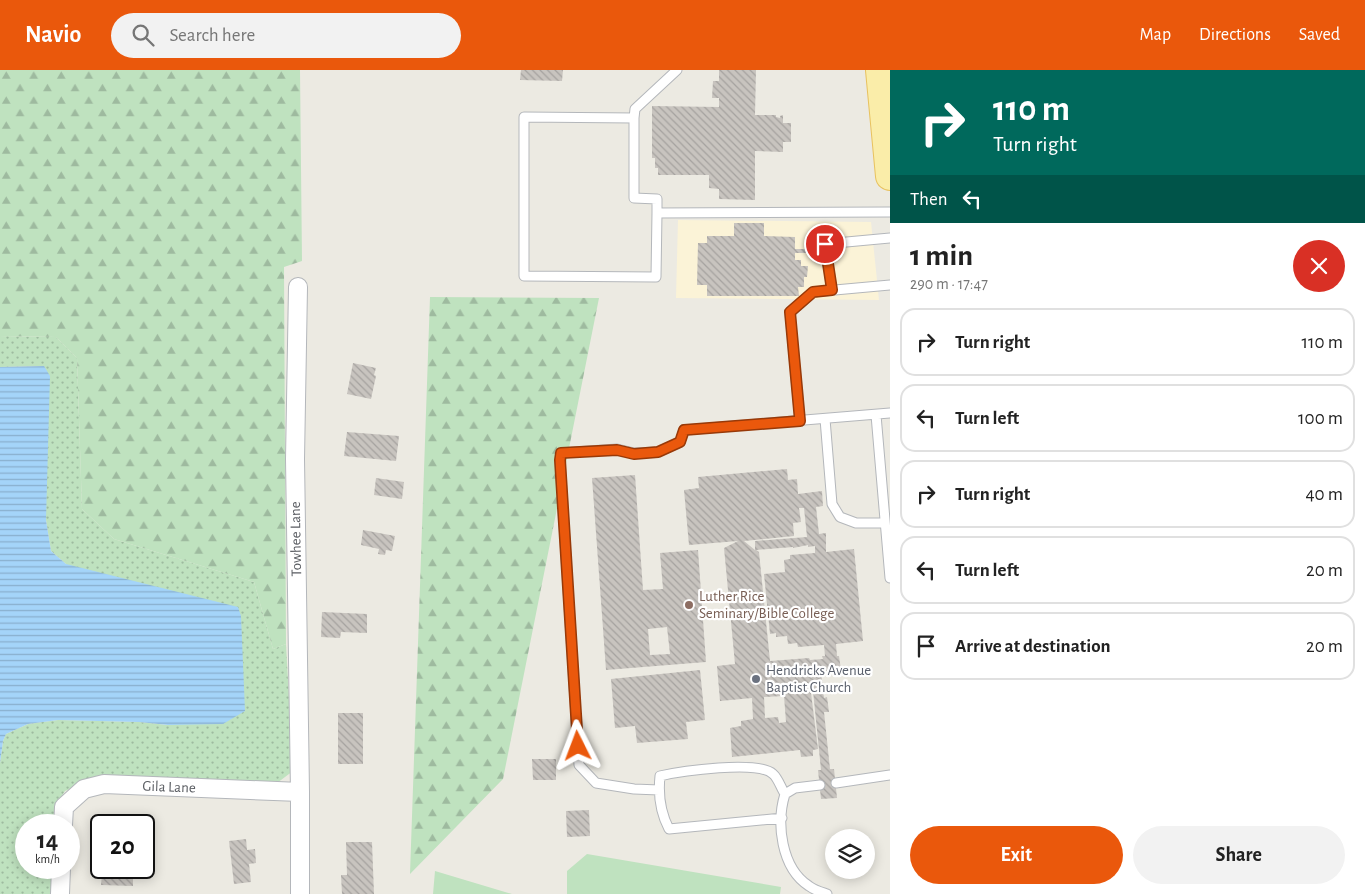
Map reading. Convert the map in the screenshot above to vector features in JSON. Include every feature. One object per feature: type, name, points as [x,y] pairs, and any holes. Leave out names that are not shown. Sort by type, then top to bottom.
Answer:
[{"type":"main road","points":[[880,70],[890,176]]},
{"type":"street","name":"Towhee Lane","points":[[298,286],[295,469],[300,894]]},
{"type":"street","name":"Gila Lane","points":[[64,814],[64,807],[84,789],[104,784],[300,792]]},
{"type":"street","points":[[60,894],[61,879]]},
{"type":"lane","points":[[634,118],[524,117],[524,276],[656,277],[658,199],[634,198],[634,118],[635,109],[677,70]]},
{"type":"lane","points":[[657,213],[890,212]]},
{"type":"lane","points":[[832,290],[825,244],[890,238]]},
{"type":"lane","points":[[800,421],[790,312],[813,292],[890,285]]},
{"type":"lane","points":[[659,790],[634,789],[596,783],[579,765],[561,453],[617,450],[634,454],[658,452],[680,442],[684,430],[890,413]]},
{"type":"lane","points":[[876,415],[890,578]]},
{"type":"lane","points":[[826,419],[832,504],[840,517],[856,523],[885,523]]},
{"type":"lane","points":[[782,818],[669,829],[662,816],[659,790],[660,776],[743,767],[761,767],[773,774],[785,794],[782,806],[782,818],[782,837],[791,868],[809,886],[827,894]]},
{"type":"lane","points":[[836,783],[890,775]]},
{"type":"lane","points":[[785,794],[796,788],[820,785]]},
{"type":"shaded area","points":[[678,220],[871,222],[879,300],[676,298]]},
{"type":"green space","points":[[0,70],[300,70],[302,261],[284,267],[286,644],[273,649],[254,582],[114,539],[82,509],[77,358],[56,337],[0,336]]},
{"type":"green space","points":[[430,297],[599,298],[503,779],[410,874]]},
{"type":"green space","points":[[0,336],[56,337],[77,358],[82,509],[114,539],[254,582],[273,649],[286,644],[293,771],[277,783],[96,778],[65,791],[55,807],[55,814],[15,814],[15,879],[54,879],[53,894],[0,894],[0,763],[3,741],[6,734],[28,724],[58,720],[139,722],[168,725],[66,564],[51,551],[46,520],[44,366],[0,367]]},
{"type":"green space","points":[[587,854],[781,887],[780,894],[567,894],[567,871]]},
{"type":"green space","points":[[435,871],[512,894],[433,894]]},
{"type":"water","points":[[44,366],[50,376],[46,520],[51,551],[66,564],[238,607],[241,616],[245,711],[223,724],[168,725],[139,722],[58,720],[28,724],[6,734],[3,741],[0,763],[0,367]]},
{"type":"building","points":[[521,70],[563,70],[562,81],[520,80]]},
{"type":"building","points":[[719,70],[756,70],[755,115],[776,115],[776,117],[780,118],[783,115],[783,123],[791,123],[791,142],[783,142],[783,152],[755,151],[755,200],[719,199],[719,189],[709,188],[709,175],[658,175],[658,168],[655,168],[655,158],[652,158],[652,106],[719,107],[719,98],[712,98],[713,81],[719,81]]},
{"type":"building","points":[[734,223],[764,223],[764,236],[795,237],[795,249],[809,249],[809,253],[795,253],[795,260],[801,260],[801,266],[808,266],[807,277],[804,277],[804,287],[798,287],[799,296],[707,296],[707,285],[697,285],[698,243],[707,243],[707,236],[734,236]]},
{"type":"building","points":[[353,363],[376,368],[371,399],[347,394]]},
{"type":"building","points":[[347,432],[399,436],[396,461],[344,456]]},
{"type":"building","points":[[787,469],[788,480],[797,479],[798,494],[822,491],[823,506],[816,507],[819,534],[826,533],[826,552],[854,549],[863,641],[836,644],[841,670],[821,670],[824,698],[827,697],[829,712],[824,712],[830,769],[834,769],[837,798],[821,799],[818,770],[821,770],[811,671],[813,693],[811,693],[818,749],[813,750],[813,756],[801,757],[800,750],[732,757],[730,728],[741,726],[741,721],[753,719],[752,698],[720,701],[717,666],[735,664],[724,548],[738,541],[689,545],[684,490],[699,488],[698,477]],"holes":[[[799,508],[804,508],[807,537],[755,541],[755,550],[744,541],[794,536],[793,523],[801,522]],[[808,545],[808,547],[815,546],[815,553],[790,555],[790,559],[784,560],[785,572],[764,574],[770,634],[776,633],[776,637],[787,636],[788,644],[797,643],[798,647],[824,645],[825,656],[822,656],[823,659],[810,660],[809,658],[770,661],[759,552],[756,550],[793,548]],[[784,696],[786,722],[779,723],[778,717],[765,718],[764,697]]]},
{"type":"building","points":[[635,475],[643,590],[663,589],[660,553],[698,550],[706,662],[606,670],[592,478]],"holes":[[[667,627],[670,654],[650,655],[648,629]]]},
{"type":"building","points":[[376,478],[404,482],[402,499],[374,495]]},
{"type":"building","points":[[363,530],[395,536],[392,551],[386,550],[385,555],[378,554],[379,549],[361,545]]},
{"type":"building","points":[[322,612],[367,614],[367,633],[341,632],[340,638],[321,637]]},
{"type":"building","points":[[700,670],[705,720],[686,722],[688,739],[637,743],[635,726],[615,728],[611,679]]},
{"type":"building","points":[[338,713],[363,713],[363,764],[338,764]]},
{"type":"building","points":[[532,759],[556,759],[556,780],[533,780]]},
{"type":"building","points":[[589,810],[590,836],[567,837],[566,811]]},
{"type":"building","points":[[246,839],[247,850],[255,849],[256,863],[249,864],[251,882],[234,884],[229,841]]},
{"type":"building","points":[[346,842],[372,842],[374,894],[342,894],[341,875],[347,875]]},
{"type":"building","points":[[102,879],[133,879],[133,886],[101,885]]},
{"type":"place","name":"Luther Rice Seminary/Bible College","points":[[689,605]]},
{"type":"place","name":"Hendricks Avenue Baptist Church","points":[[756,679]]},
{"type":"route","points":[[578,746],[561,453],[617,450],[634,454],[658,452],[680,442],[684,430],[800,421],[790,312],[813,292],[832,290],[825,244]]}]
